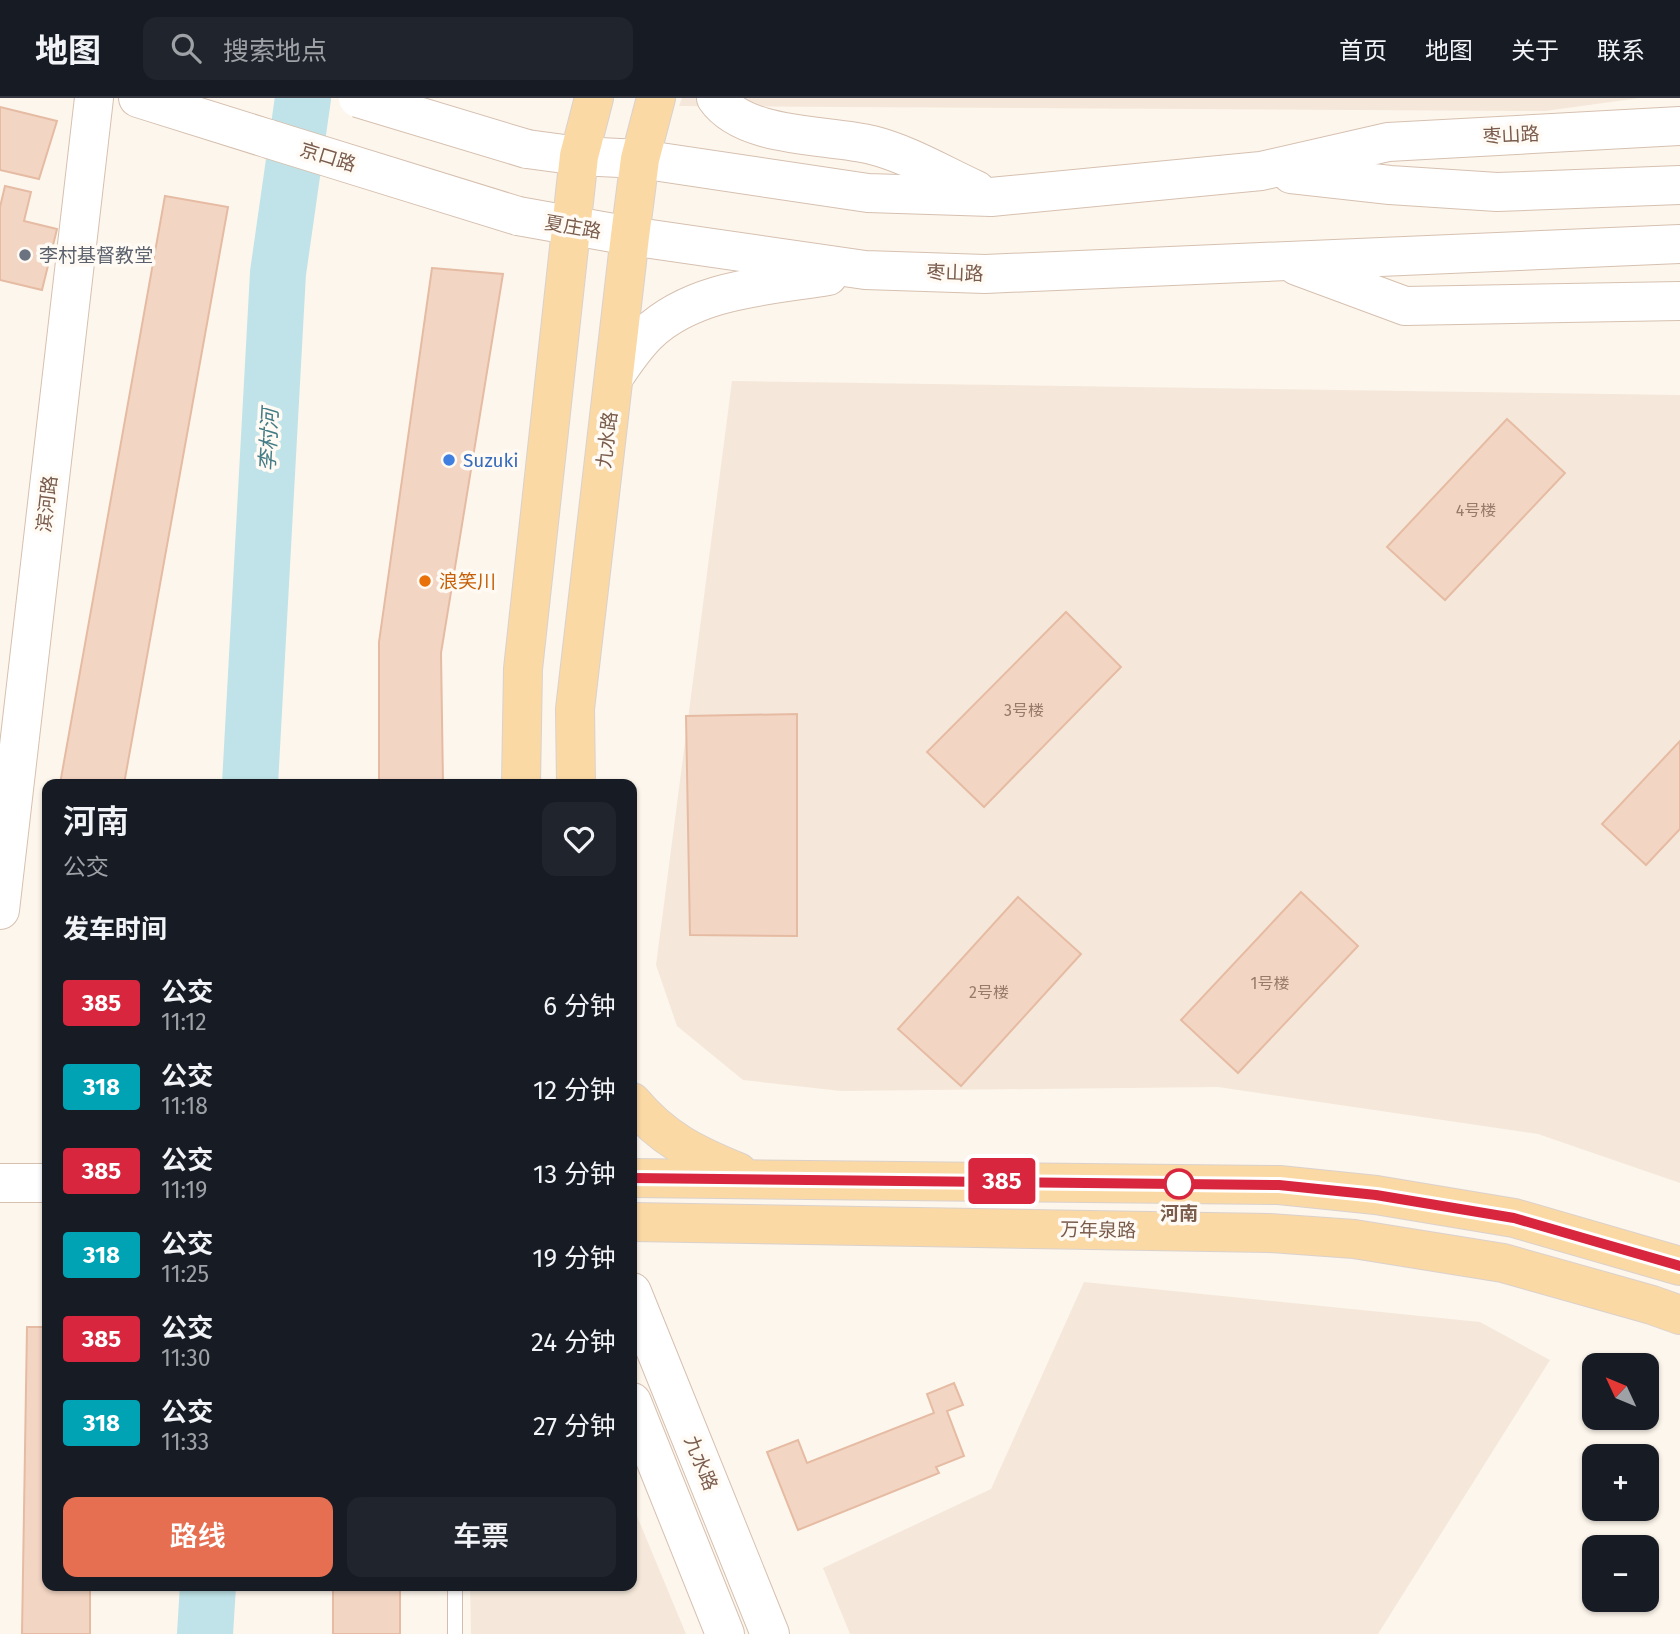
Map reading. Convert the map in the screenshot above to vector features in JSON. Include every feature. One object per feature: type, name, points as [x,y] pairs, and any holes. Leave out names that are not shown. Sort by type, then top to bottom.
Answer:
[{"type":"main road","name":"滨河路","points":[[0,909],[94,98]]},
{"type":"main road","name":"京口路","points":[[138,98],[517,216]]},
{"type":"main road","points":[[358,98],[527,149],[579,156],[640,159]]},
{"type":"main road","points":[[522,779],[523,669],[570,227],[579,156],[594,98]]},
{"type":"main road","name":"九水路","points":[[576,779],[575,709],[630,236],[640,159],[656,98]]},
{"type":"main road","points":[[716,98],[733,114],[762,127],[873,145],[991,197]]},
{"type":"main road","name":"枣山路","points":[[640,159],[868,193],[991,197],[1261,171],[1388,142],[1680,126]]},
{"type":"main road","name":"枣山路","points":[[1261,171],[1390,185],[1497,192],[1680,185]]},
{"type":"main road","name":"夏庄路","points":[[517,216],[630,236]]},
{"type":"main road","name":"枣山路","points":[[630,236],[865,270],[985,274],[1680,244]]},
{"type":"main road","name":"枣山路","points":[[1282,261],[1405,306],[1680,301]]},
{"type":"main road","points":[[614,377],[649,332],[680,311],[723,294],[865,270]]},
{"type":"main road","points":[[637,1108],[645,1118],[695,1155],[756,1179]]},
{"type":"main road","points":[[637,1178],[1279,1185],[1376,1195],[1514,1218],[1680,1266]]},
{"type":"main road","name":"万年泉路","points":[[637,1222],[1269,1233],[1354,1239],[1503,1263],[1680,1315]]},
{"type":"main road","name":"九水路","points":[[637,1304],[770,1634]]},
{"type":"main road","points":[[637,1414],[725,1634]]},
{"type":"lane","points":[[455,1591],[455,1634]]},
{"type":"shaded area","points":[[682,98],[1640,98],[1545,111],[679,106]]},
{"type":"shaded area","points":[[732,381],[1680,395],[1680,1183],[1538,1134],[1218,1087],[841,1091],[743,1080],[677,1026],[656,965]]},
{"type":"shaded area","points":[[1084,1282],[1480,1322],[1550,1360],[1378,1634],[850,1634],[823,1568],[991,1489]]},
{"type":"shaded area","points":[[637,1516],[686,1634],[471,1634],[470,1591],[637,1591]]},
{"type":"building","points":[[0,107],[57,121],[39,179],[0,170]]},
{"type":"building","name":"李村基督教堂","points":[[5,186],[31,192],[24,221],[57,229],[42,290],[0,280],[0,207]]},
{"type":"building","points":[[165,196],[228,207],[125,779],[61,779]]},
{"type":"building","points":[[432,268],[503,274],[441,653],[443,779],[379,779],[379,642]]},
{"type":"building","points":[[1507,419],[1565,473],[1445,600],[1387,547]]},
{"type":"building","points":[[1066,612],[1121,667],[984,807],[927,752]]},
{"type":"building","points":[[797,714],[797,936],[690,935],[686,716]]},
{"type":"building","points":[[1680,741],[1680,829],[1646,865],[1602,824]]},
{"type":"building","points":[[1301,892],[1358,946],[1238,1073],[1181,1020]]},
{"type":"building","points":[[1018,897],[1081,954],[961,1086],[898,1029]]},
{"type":"building","points":[[27,1327],[42,1327],[42,1591],[90,1591],[90,1634],[22,1634]]},
{"type":"building","points":[[954,1383],[963,1405],[947,1411],[964,1456],[936,1467],[939,1473],[798,1530],[767,1452],[798,1440],[807,1463],[934,1413],[927,1394]]},
{"type":"building","points":[[333,1591],[400,1591],[400,1634],[333,1634]]},
{"type":"waterway","name":"李村河","points":[[250,779],[278,273],[303,98]]},
{"type":"waterway","name":"李村河","points":[[205,1634],[208,1591]]},
{"type":"bus line","name":"385","points":[[637,1178],[1279,1185],[1376,1195],[1514,1218],[1680,1266]]},
{"type":"place","name":"李村基督教堂","points":[[25,255]]},
{"type":"place","name":"Suzuki","points":[[449,460]]},
{"type":"place","name":"浪笑川","points":[[425,581]]},
{"type":"place","name":"河南","points":[[1179,1184]]}]
